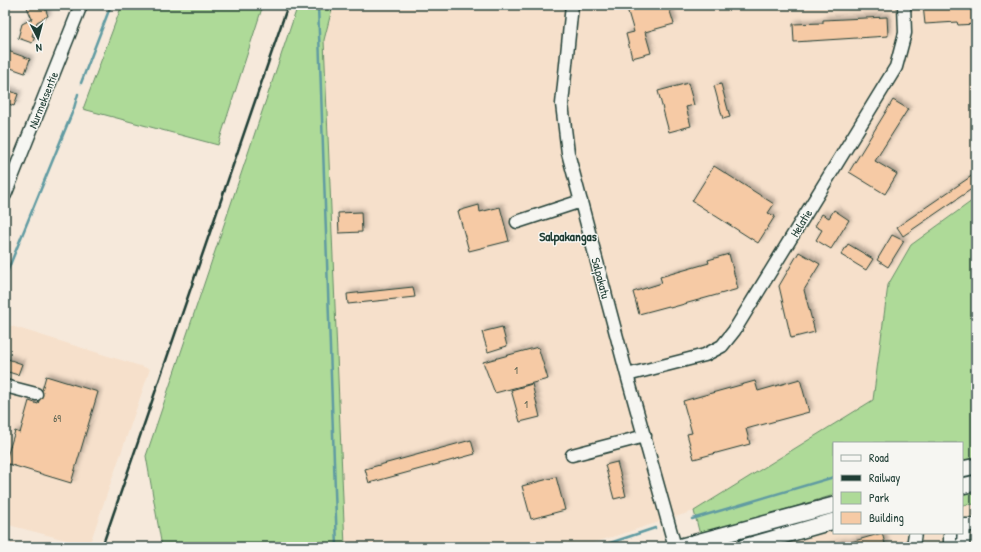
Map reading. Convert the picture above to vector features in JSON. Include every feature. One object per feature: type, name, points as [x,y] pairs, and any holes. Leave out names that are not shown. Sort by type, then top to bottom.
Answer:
[{"type":"main road","points":[[963,469],[976,466]]},
{"type":"main road","points":[[963,486],[976,482]]},
{"type":"main road","points":[[676,547],[833,505]]},
{"type":"main road","points":[[744,547],[833,521]]},
{"type":"street","name":"Nurmeksentie","points":[[5,194],[81,5]]},
{"type":"street","name":"Salpakatu","points":[[572,5],[562,104],[568,153],[627,376],[676,547]]},
{"type":"street","name":"Helatie","points":[[627,376],[705,355],[722,346],[734,331],[896,68],[905,33],[904,5]]},
{"type":"street","points":[[517,222],[581,201]]},
{"type":"street","points":[[5,386],[36,394]]},
{"type":"street","points":[[572,455],[645,436]]},
{"type":"street","points":[[913,547],[915,534]]},
{"type":"street","points":[[950,534],[950,546],[958,547],[963,534]]},
{"type":"shaded area","points":[[333,5],[976,5],[976,198],[911,245],[888,285],[873,400],[694,511],[580,547],[345,547],[324,40]]},
{"type":"shaded area","points":[[5,324],[150,369],[89,546],[5,524]]},
{"type":"shaded area","points":[[976,504],[976,547],[761,547],[833,527],[833,534],[963,534],[963,505]]},
{"type":"green space","points":[[122,5],[263,5],[218,145],[83,109]]},
{"type":"green space","points":[[298,5],[333,5],[324,40],[345,547],[162,547],[146,456]]},
{"type":"green space","points":[[976,198],[976,504],[963,505],[963,442],[833,442],[833,495],[700,535],[694,511],[873,400],[888,285],[911,245]]},
{"type":"building","points":[[26,5],[44,5],[48,16],[37,22],[32,36],[35,37],[32,43],[18,38],[22,24],[32,19]]},
{"type":"building","points":[[626,5],[668,5],[674,24],[645,32],[651,53],[632,58],[626,34],[634,32]]},
{"type":"building","points":[[923,5],[976,5],[976,24],[958,25],[957,22],[925,24]]},
{"type":"building","points":[[887,17],[888,36],[794,42],[793,24],[823,23],[823,20]]},
{"type":"building","points":[[5,50],[30,59],[25,73],[5,66]]},
{"type":"building","points":[[688,83],[694,105],[686,107],[691,126],[669,132],[658,91]]},
{"type":"building","points":[[721,84],[730,117],[723,119],[714,86]]},
{"type":"building","points":[[5,89],[18,94],[14,106],[9,104],[8,107],[5,106]]},
{"type":"building","points":[[893,100],[908,109],[875,161],[897,174],[885,194],[849,172]]},
{"type":"building","points":[[714,166],[774,204],[768,213],[775,216],[758,243],[692,201]]},
{"type":"building","points":[[976,173],[976,186],[903,236],[897,227]]},
{"type":"building","points":[[479,205],[480,212],[500,207],[509,241],[469,251],[458,211]]},
{"type":"building","points":[[834,210],[849,220],[831,249],[816,240],[822,230],[815,226],[822,214],[829,218]]},
{"type":"building","points":[[361,212],[362,232],[339,233],[338,213]]},
{"type":"building","points":[[892,235],[904,241],[888,267],[877,260]]},
{"type":"building","points":[[848,244],[873,259],[866,270],[841,255]]},
{"type":"building","points":[[799,252],[820,264],[804,290],[815,332],[791,338],[779,286]]},
{"type":"building","points":[[729,254],[738,289],[670,308],[669,306],[639,314],[633,292],[662,283],[660,277],[709,263],[708,260]]},
{"type":"building","points":[[413,287],[415,297],[348,304],[347,294]]},
{"type":"building","points":[[502,327],[507,346],[488,352],[482,332]]},
{"type":"building","points":[[538,347],[548,379],[495,393],[483,362]]},
{"type":"building","points":[[5,358],[22,364],[18,375],[5,371]]},
{"type":"building","points":[[46,376],[98,392],[71,483],[5,463],[15,431],[20,433],[29,401],[38,404]]},
{"type":"building","points":[[800,379],[809,412],[746,429],[750,444],[694,459],[687,434],[692,433],[683,401],[755,381],[758,391]]},
{"type":"building","points":[[532,384],[540,417],[520,422],[511,390]]},
{"type":"building","points":[[471,440],[475,454],[369,483],[365,469]]},
{"type":"building","points":[[617,462],[626,496],[614,499],[605,465]]},
{"type":"building","points":[[556,477],[565,510],[531,519],[522,486]]},
{"type":"building","points":[[882,534],[886,547],[826,547],[843,542],[844,544]]},
{"type":"waterway","points":[[81,83],[111,5]]},
{"type":"waterway","points":[[318,5],[337,547]]},
{"type":"waterway","points":[[5,277],[74,108],[78,94]]},
{"type":"waterway","points":[[692,519],[833,477]]},
{"type":"waterway","points":[[598,547],[655,528]]},
{"type":"railway","points":[[102,547],[288,5]]},
{"type":"district","name":"Salpakangas","points":[[568,236]]}]
